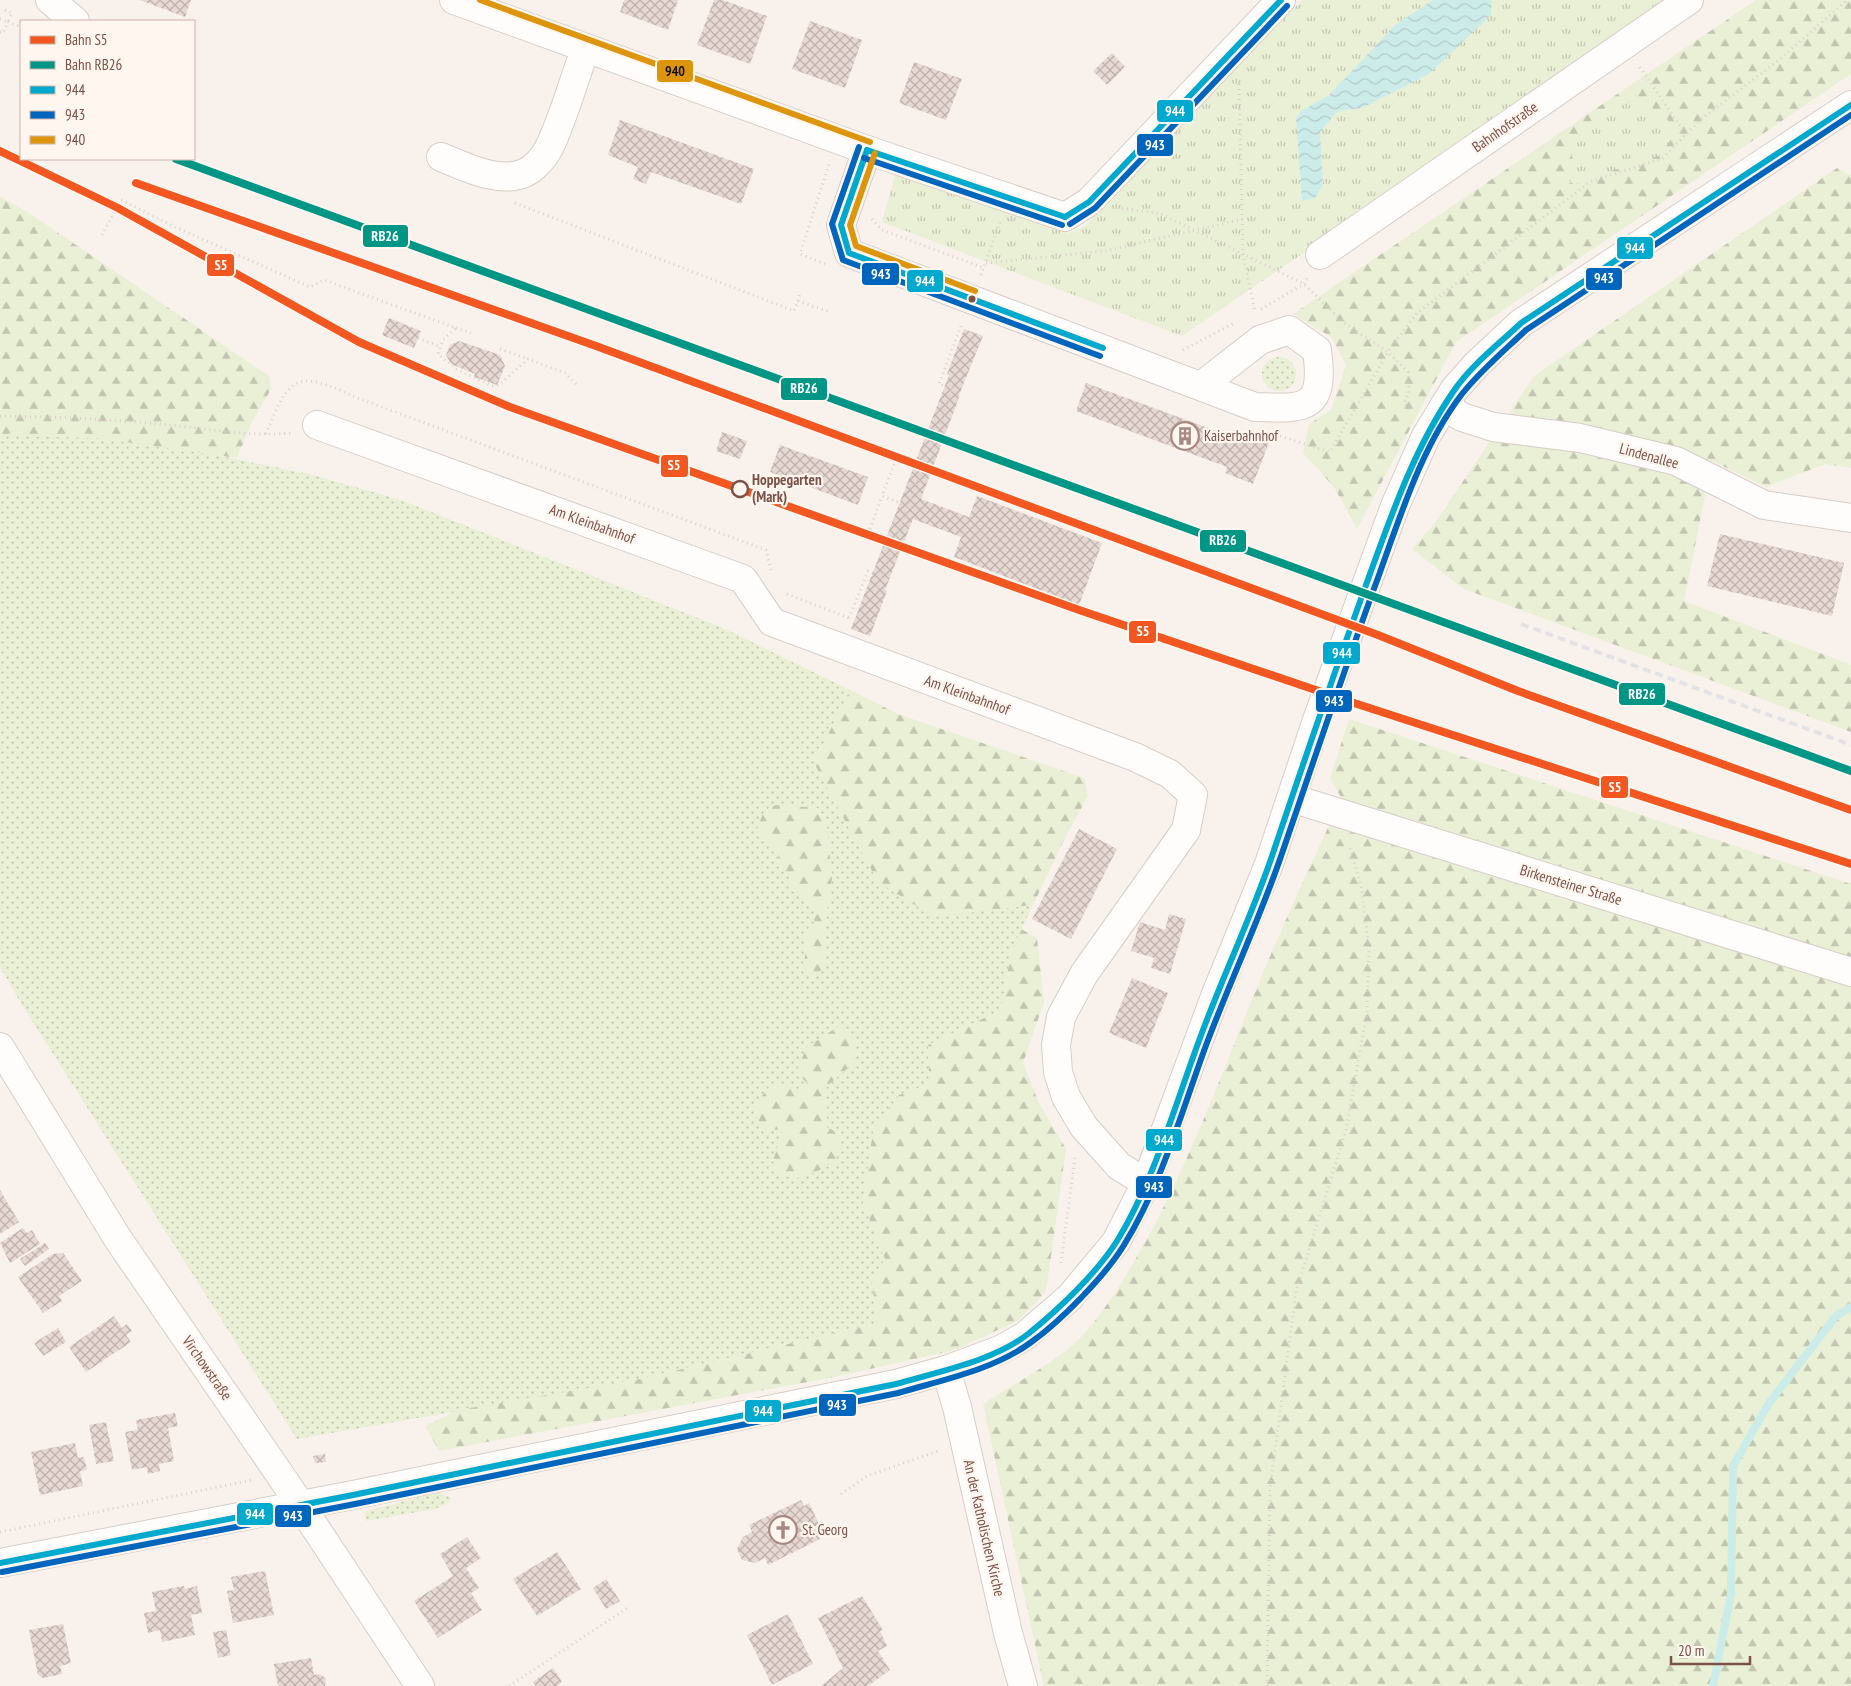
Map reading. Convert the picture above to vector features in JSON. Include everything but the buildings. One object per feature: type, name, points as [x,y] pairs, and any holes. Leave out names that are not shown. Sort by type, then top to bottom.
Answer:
[{"type":"street","points":[[50,0],[74,20]]},
{"type":"street","points":[[454,0],[489,6],[586,48],[867,150],[1065,217],[1089,202],[1281,0]]},
{"type":"street","name":"Bahnhofstraße","points":[[1320,255],[1689,0]]},
{"type":"street","points":[[441,157],[481,173],[501,176],[521,174],[536,165],[548,149],[586,48]]},
{"type":"street","points":[[0,1563],[300,1505],[896,1384],[946,1370],[1000,1350],[1025,1336],[1070,1297],[1116,1242],[1146,1183],[1216,994],[1268,864],[1316,720],[1395,506],[1426,436],[1454,390],[1476,364],[1521,323],[1851,105]]},
{"type":"street","points":[[867,150],[841,225],[849,253],[968,307],[1201,386],[1255,407],[1286,408],[1303,406],[1310,402],[1315,396],[1320,376],[1316,350],[1289,330],[1260,340],[1201,386]]},
{"type":"street","name":"Lindenallee","points":[[1444,406],[1462,417],[1493,427],[1580,438],[1676,461],[1764,505],[1851,518]]},
{"type":"street","name":"Am Kleinbahnhof","points":[[317,425],[743,579],[772,622],[1135,757],[1170,774],[1193,796],[1186,830],[1084,974],[1062,1017],[1056,1045],[1058,1072],[1066,1098],[1084,1127],[1119,1166],[1146,1183]]},
{"type":"street","name":"Birkensteiner Straße","points":[[1291,798],[1851,972]]},
{"type":"street","name":"Virchowstraße","points":[[0,1047],[118,1239],[285,1482],[420,1686]]},
{"type":"street","name":"An der Katholischen Kirche","points":[[946,1370],[965,1443],[1008,1633],[1023,1686]]},
{"type":"path","points":[[1287,439],[1330,452],[1388,352],[1416,314],[1590,182],[1663,158],[1700,120],[1779,60],[1847,0]]},
{"type":"path","points":[[0,32],[3,33],[12,14],[2,9]]},
{"type":"path","points":[[0,19],[20,27]]},
{"type":"path","points":[[1227,58],[1238,69],[1243,255],[1255,312]]},
{"type":"path","points":[[1635,60],[1686,135]]},
{"type":"path","points":[[952,389],[939,384],[1009,198]]},
{"type":"path","points":[[102,235],[121,200],[175,227],[310,287],[324,280],[471,333]]},
{"type":"path","points":[[510,202],[794,310],[800,293]]},
{"type":"path","points":[[1089,202],[1161,214],[1304,284],[1343,322],[1388,352],[1408,372],[1409,393],[1404,403],[1415,418]]},
{"type":"path","points":[[871,216],[873,222],[882,230],[984,268]]},
{"type":"path","points":[[986,263],[1105,251],[1243,219]]},
{"type":"path","points":[[1247,316],[1304,284],[1320,255]]},
{"type":"path","points":[[798,301],[830,312]]},
{"type":"path","points":[[1183,350],[1239,321]]},
{"type":"path","points":[[456,328],[443,340],[438,354],[456,369],[496,387],[528,359]]},
{"type":"path","points":[[418,338],[441,347]]},
{"type":"path","points":[[500,349],[565,372],[577,385]]},
{"type":"path","points":[[877,588],[957,378]]},
{"type":"path","points":[[0,416],[59,417],[161,424],[249,434],[290,433],[317,425]]},
{"type":"path","points":[[870,529],[894,464]]},
{"type":"path","points":[[882,496],[916,508]]},
{"type":"path","points":[[838,647],[868,571],[882,576]]},
{"type":"path","points":[[1267,1686],[1270,1488],[1296,1292],[1346,1130],[1367,1012],[1369,950],[1362,889],[1346,837]]},
{"type":"path","points":[[1060,1272],[1076,1152],[1084,1127]]},
{"type":"path","points":[[841,1494],[867,1476],[965,1443]]},
{"type":"path","points":[[0,1532],[258,1479],[285,1482]]},
{"type":"path","points":[[509,1686],[629,1607]]},
{"type":"green space","points":[[1302,0],[1433,0],[1395,25],[1328,96],[1301,111],[1296,118],[1302,200],[1323,184],[1320,132],[1338,111],[1362,108],[1491,15],[1492,0],[1674,0],[1182,336],[882,222],[896,171],[1068,233],[1084,227]]},
{"type":"green space","points":[[1756,0],[1851,0],[1851,74],[1456,342],[1357,529],[1334,487],[1303,453],[1309,424],[1331,410],[1346,365],[1331,337],[1293,314]],"holes":[[[1621,101],[1651,107],[1608,172],[1594,170],[1564,177],[1574,163],[1575,136],[1585,132],[1604,109]]]},
{"type":"green space","points":[[1621,101],[1651,107],[1669,119],[1671,139],[1661,155],[1608,172],[1594,170],[1575,185],[1564,177],[1574,163],[1570,148],[1575,136],[1585,132],[1604,109]]},
{"type":"green space","points":[[1837,168],[1851,175],[1851,468],[1825,464],[1766,487],[1712,461],[1684,601],[1851,665],[1851,732],[1464,589],[1412,549],[1435,523],[1534,376]]},
{"type":"green space","points":[[0,197],[29,213],[269,376],[271,389],[252,422],[237,458],[98,438],[0,436]]},
{"type":"green space","points":[[1279,357],[1286,358],[1291,362],[1295,367],[1295,381],[1291,386],[1286,390],[1279,391],[1272,390],[1267,386],[1263,381],[1262,374],[1263,367],[1267,362],[1272,358]]},
{"type":"green space","points":[[32,435],[98,438],[192,450],[309,474],[401,500],[723,628],[850,690],[814,763],[878,882],[987,910],[1033,905],[1011,952],[1001,1010],[928,1045],[929,1084],[899,1095],[863,1203],[885,1259],[872,1283],[877,1323],[631,1381],[297,1439],[0,967],[0,436]],"holes":[[[795,807],[818,808],[827,827],[832,878],[824,934],[825,966],[802,967],[805,957],[806,937],[814,925],[815,910],[792,889],[790,875],[782,871],[777,849]],[[807,1083],[826,1087],[827,1127],[773,1161],[783,1131]]]},
{"type":"green space","points":[[850,690],[898,714],[1084,778],[1088,796],[1067,834],[1033,905],[934,917],[878,882],[814,763]]},
{"type":"green space","points":[[1349,719],[1851,884],[1851,1686],[1044,1686],[983,1404],[1049,1363],[1083,1335],[1110,1300],[1148,1237],[1196,1137],[1275,945],[1342,799],[1330,778]]},
{"type":"green space","points":[[776,805],[818,808],[827,827],[832,878],[824,934],[826,966],[813,977],[802,967],[805,957],[806,937],[814,925],[815,910],[792,889],[790,875],[782,871],[777,849],[767,845],[757,829],[764,811]]},
{"type":"green space","points":[[1021,929],[1037,938],[1044,1002],[1023,1063],[1039,1103],[1066,1149],[1046,1292],[1019,1320],[955,1350],[834,1377],[439,1451],[425,1426],[458,1410],[631,1381],[877,1323],[872,1283],[885,1259],[863,1203],[873,1131],[899,1095],[929,1084],[928,1045],[1001,1010],[1011,952]]},
{"type":"green space","points":[[839,1026],[854,1038],[855,1062],[826,1087],[827,1127],[843,1136],[834,1164],[800,1178],[781,1176],[773,1161],[783,1130],[762,1129],[753,1108],[768,1088],[786,1085],[799,1095],[807,1083],[796,1072],[807,1047]]},
{"type":"green space","points":[[438,1492],[451,1498],[450,1502],[435,1509],[366,1521],[364,1512]]},
{"type":"water","points":[[1433,0],[1492,0],[1491,15],[1429,74],[1362,108],[1338,111],[1320,132],[1323,184],[1315,198],[1302,201],[1296,118],[1301,111],[1328,96],[1395,25]]},
{"type":"waterway","points":[[1713,1686],[1731,1594],[1733,1466],[1769,1403],[1836,1316],[1851,1307]]},
{"type":"railway","points":[[1521,624],[1851,745]]},
{"type":"rail line","name":"S5","points":[[0,151],[116,207],[359,342],[510,407],[1082,611],[1354,703],[1851,864]]},
{"type":"rail line","name":"RB26","points":[[179,160],[1851,771]]},
{"type":"rail line","name":"S5","points":[[136,183],[596,346],[1378,635],[1518,691],[1851,810]]},
{"type":"transit line","name":"940","points":[[480,0],[870,142]]},
{"type":"transit line","name":"944","points":[[1065,217],[1089,202],[1281,0]]},
{"type":"transit line","name":"943","points":[[1070,224],[1095,208],[1287,6]]},
{"type":"transit line","name":"944","points":[[0,1563],[353,1495],[896,1384],[982,1359],[999,1352],[1028,1334],[1088,1279],[1117,1241],[1142,1193],[1163,1142],[1209,1016],[1263,882],[1342,653],[1394,510],[1414,461],[1453,392],[1476,364],[1521,323],[1851,105]]},
{"type":"transit line","name":"943","points":[[2,1572],[355,1504],[898,1393],[984,1367],[1016,1352],[1042,1334],[1081,1298],[1116,1257],[1137,1222],[1160,1174],[1205,1048],[1279,862],[1353,646],[1404,505],[1424,458],[1448,414],[1477,377],[1526,330],[1851,115]]},
{"type":"transit line","name":"943","points":[[859,147],[832,224],[843,260],[1100,356]]},
{"type":"transit line","name":"944","points":[[867,150],[841,225],[849,253],[1103,348]]},
{"type":"transit line","name":"944","points":[[867,150],[1065,217]]},
{"type":"transit line","name":"940","points":[[875,153],[850,225],[856,246],[975,291]]},
{"type":"transit line","name":"943","points":[[864,158],[1062,225]]},
{"type":"place","name":"Kaiserbahnhof","points":[[1185,436]]},
{"type":"place","name":"Hoppegarten (Mark)","points":[[740,489]]},
{"type":"place","name":"St. Georg","points":[[783,1530]]}]
